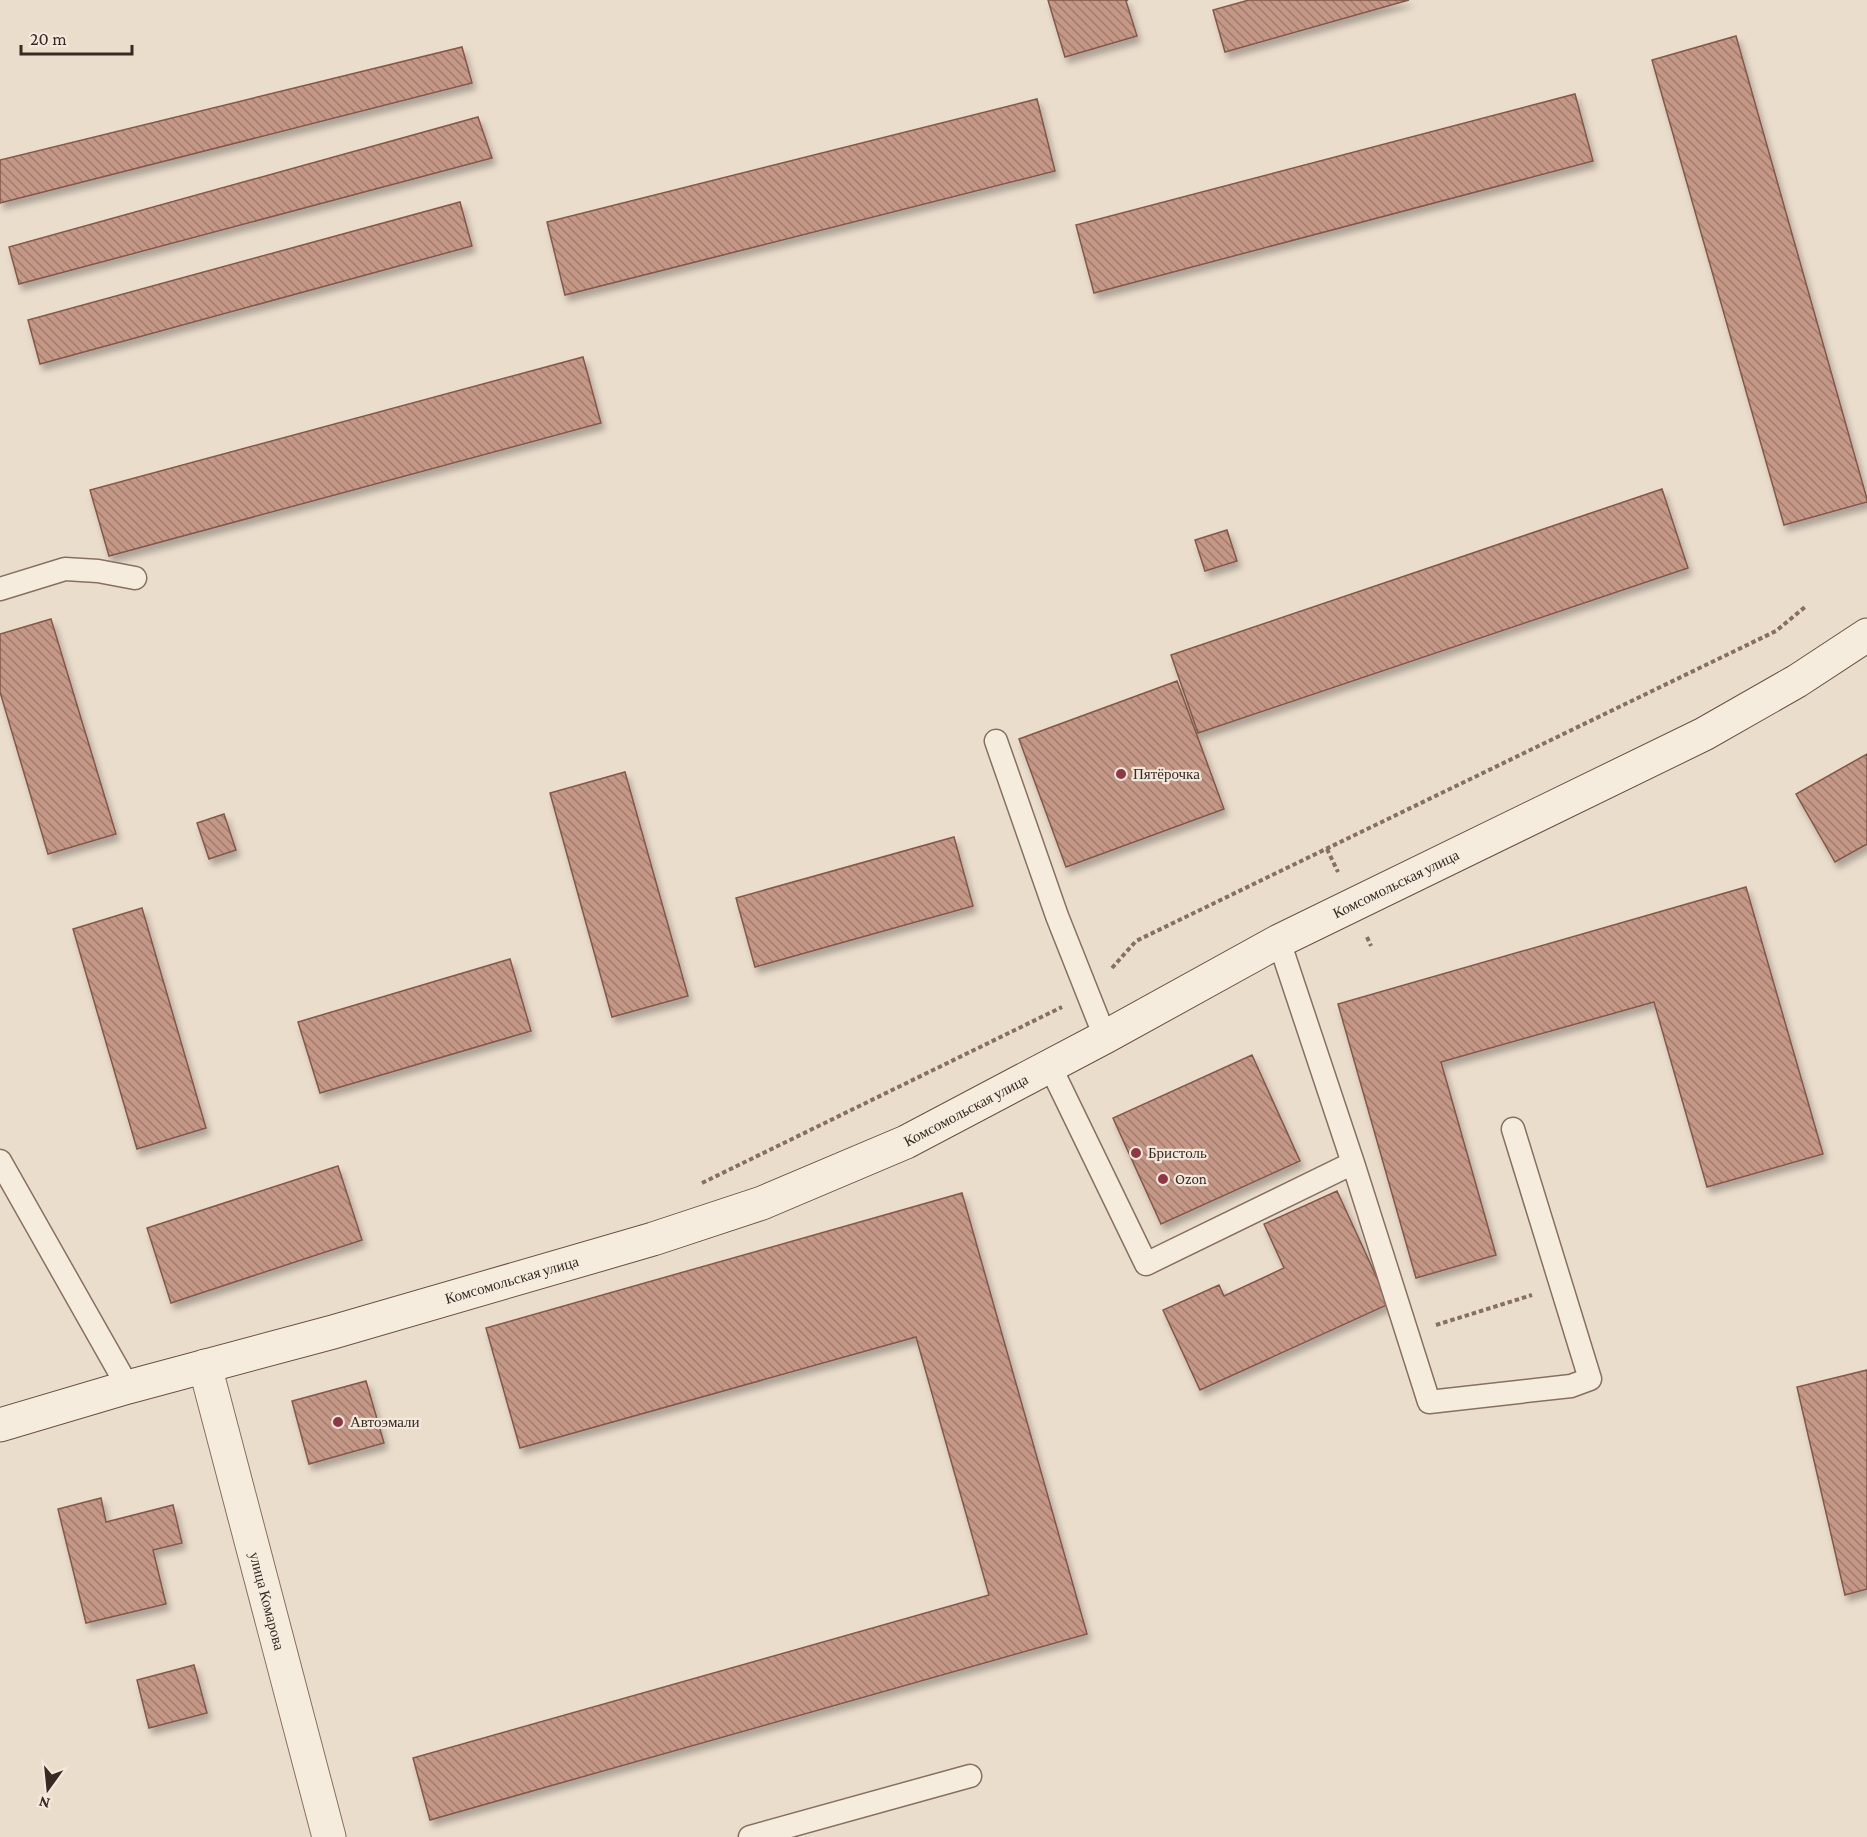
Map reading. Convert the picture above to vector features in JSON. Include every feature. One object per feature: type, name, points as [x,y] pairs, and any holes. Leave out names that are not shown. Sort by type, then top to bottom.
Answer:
[{"type":"street","name":"Комсомольская улица","points":[[0,1425],[580,1261],[762,1203],[906,1142],[1105,1038],[1279,941],[1704,734],[1797,681],[1867,635]]},
{"type":"street","name":"улица Комарова","points":[[205,1366],[329,1837]]},
{"type":"lane","points":[[0,589],[65,569],[98,571],[135,578]]},
{"type":"lane","points":[[996,741],[1058,916],[1105,1038]]},
{"type":"lane","points":[[1279,941],[1429,1402],[1570,1386],[1590,1379],[1513,1129]]},
{"type":"lane","points":[[1050,1066],[1146,1264],[1353,1163]]},
{"type":"lane","points":[[0,1161],[129,1387]]},
{"type":"lane","points":[[750,1837],[970,1776]]},
{"type":"path","points":[[702,1183],[1088,994],[1136,941],[1776,631],[1805,607]]},
{"type":"path","points":[[1407,1334],[1561,1286]]},
{"type":"building","points":[[1048,0],[1128,0],[1126,1],[1137,36],[1065,57]]},
{"type":"building","points":[[1249,0],[1409,0],[1225,52],[1213,10]]},
{"type":"building","points":[[1736,36],[1867,499],[1867,502],[1784,525],[1652,60]]},
{"type":"building","points":[[462,47],[472,83],[0,203],[0,160]]},
{"type":"building","points":[[1575,94],[1593,161],[1094,293],[1076,225]]},
{"type":"building","points":[[1037,99],[1055,171],[565,295],[547,222]]},
{"type":"building","points":[[478,117],[492,158],[19,284],[9,247]]},
{"type":"building","points":[[460,202],[472,246],[40,364],[28,320]]},
{"type":"building","points":[[583,357],[601,423],[109,556],[90,490]]},
{"type":"building","points":[[1662,489],[1688,568],[1198,733],[1171,655]]},
{"type":"building","points":[[1227,530],[1237,561],[1205,571],[1195,540]]},
{"type":"building","points":[[51,619],[116,834],[48,854],[0,692],[0,634]]},
{"type":"building","name":"Пятёрочка","points":[[1177,681],[1224,809],[1066,867],[1019,739]]},
{"type":"building","points":[[1867,754],[1867,844],[1835,862],[1796,794]]},
{"type":"building","points":[[625,772],[688,996],[612,1017],[550,793]]},
{"type":"building","points":[[224,814],[236,850],[209,859],[197,823]]},
{"type":"building","points":[[954,837],[973,906],[755,967],[736,898]]},
{"type":"building","points":[[1746,887],[1823,1154],[1707,1187],[1654,1002],[1441,1062],[1496,1255],[1416,1278],[1338,1004]]},
{"type":"building","points":[[142,908],[206,1128],[137,1149],[73,929]]},
{"type":"building","points":[[510,959],[531,1031],[320,1093],[298,1022]]},
{"type":"building","points":[[1252,1055],[1300,1161],[1161,1224],[1113,1118]]},
{"type":"building","points":[[338,1166],[362,1240],[171,1303],[147,1228]]},
{"type":"building","points":[[1337,1191],[1389,1304],[1200,1390],[1163,1310],[1219,1285],[1224,1296],[1284,1268],[1264,1224]]},
{"type":"building","points":[[962,1193],[1087,1634],[430,1820],[413,1758],[989,1595],[916,1337],[520,1448],[486,1328]]},
{"type":"building","points":[[1867,1370],[1867,1589],[1845,1595],[1797,1387]]},
{"type":"building","name":"Автоэмали","points":[[366,1381],[384,1443],[309,1464],[292,1401]]},
{"type":"building","points":[[101,1498],[106,1522],[173,1505],[182,1543],[153,1550],[166,1604],[86,1623],[58,1509]]},
{"type":"building","points":[[194,1665],[207,1713],[149,1728],[137,1680]]},
{"type":"place","name":"Пятёрочка","points":[[1121,774]]},
{"type":"place","name":"Бристоль","points":[[1136,1153]]},
{"type":"place","name":"Ozon","points":[[1163,1179]]},
{"type":"place","name":"Автоэмали","points":[[338,1422]]}]
